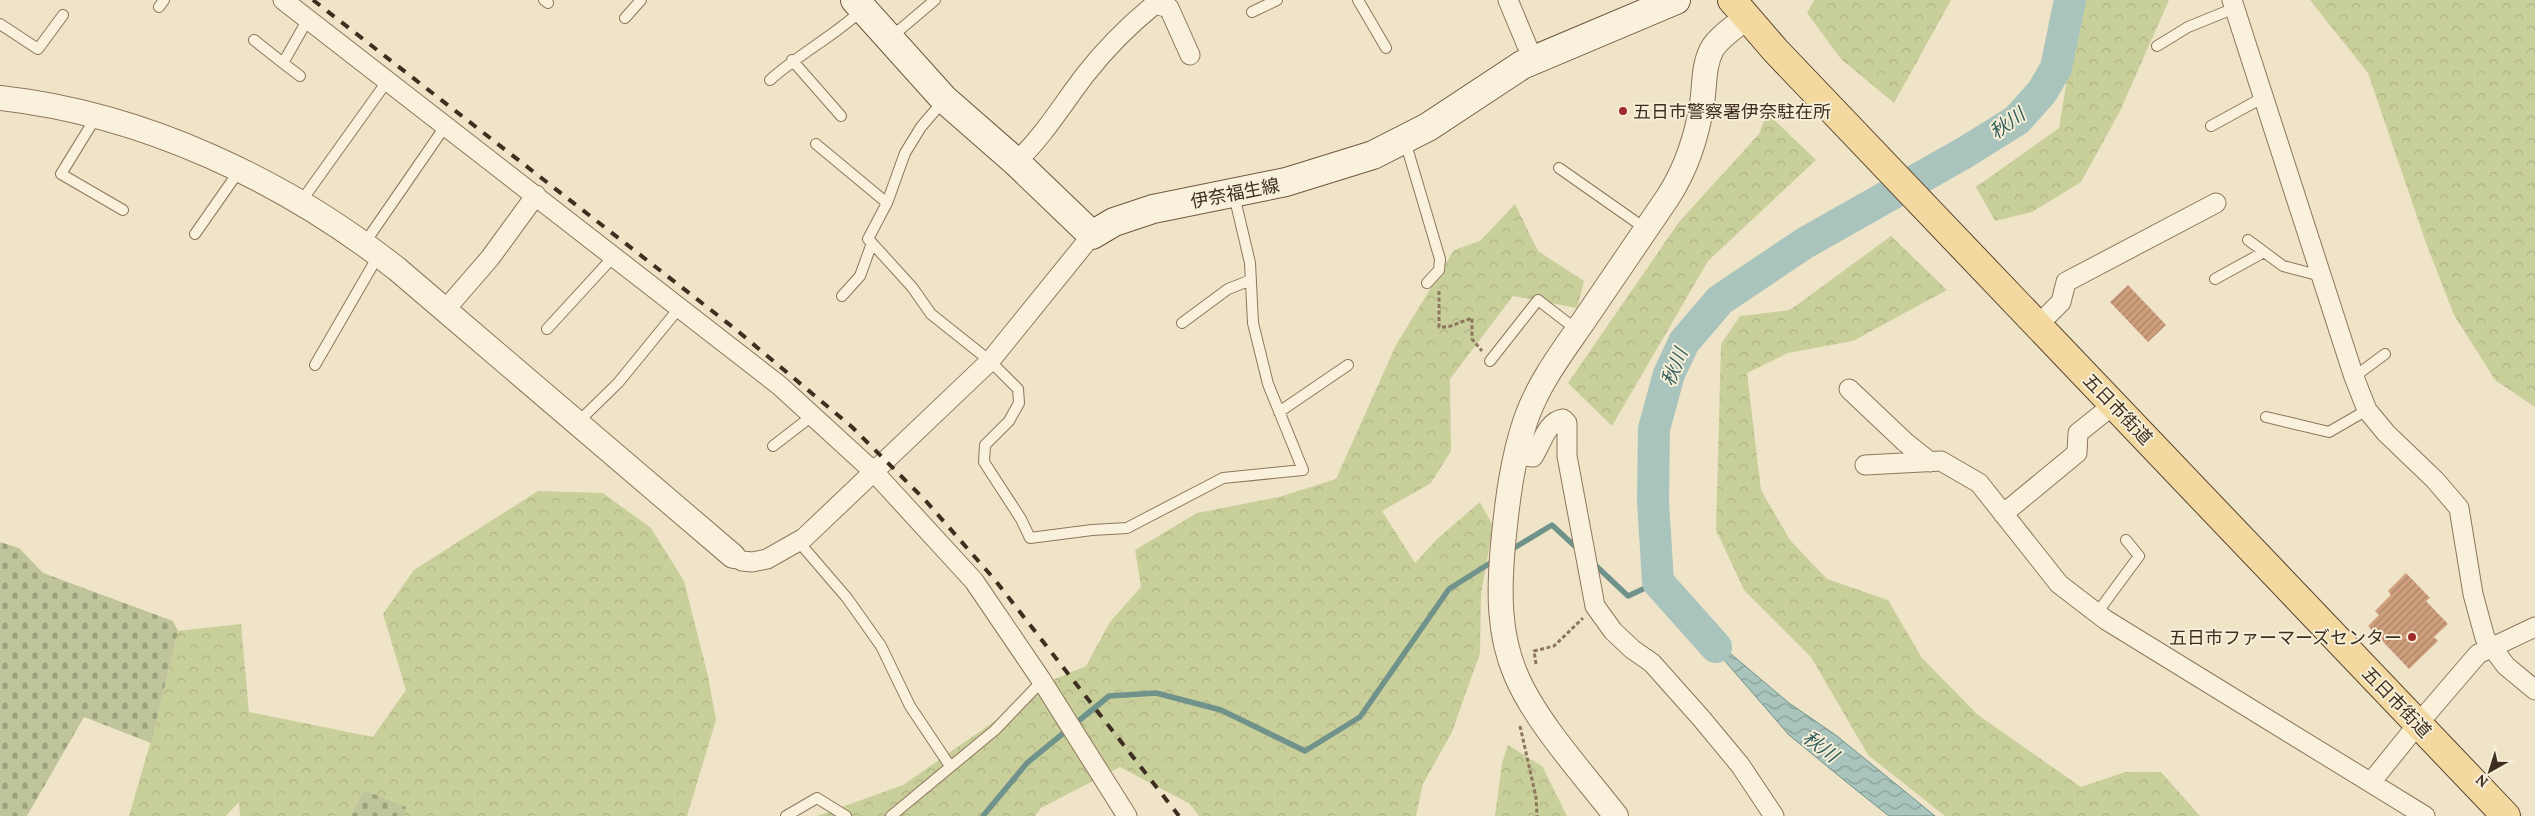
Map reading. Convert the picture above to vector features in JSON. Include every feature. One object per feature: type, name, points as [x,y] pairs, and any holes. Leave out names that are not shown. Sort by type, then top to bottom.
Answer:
[{"type":"main road","name":"伊奈福生線","points":[[1092,235],[1130,216],[1233,192],[1286,182],[1332,169],[1405,141],[1533,60],[1676,0]]},
{"type":"main road","points":[[859,5],[944,99],[1016,162],[1092,235]]},
{"type":"main road","name":"五日市街道","points":[[1739,9],[1776,51],[2506,816]]},
{"type":"street","points":[[283,0],[780,386],[874,472],[974,581],[1042,681],[1127,816]]},
{"type":"street","points":[[1508,0],[1533,60]]},
{"type":"street","points":[[1016,162],[1032,148],[1085,75],[1119,34],[1155,4],[1169,8],[1190,55]]},
{"type":"street","points":[[2233,4],[2320,276],[2366,410],[2460,508],[2474,594],[2485,638],[2506,666],[2535,690]]},
{"type":"street","points":[[1616,816],[1530,701],[1510,661],[1501,616],[1500,582],[1507,503],[1516,455],[1526,418],[1538,390],[1674,188],[1685,165],[1698,121],[1705,68],[1711,51],[1739,9]]},
{"type":"street","points":[[0,98],[66,109],[179,144],[239,170],[300,203],[372,249],[733,556],[742,561],[752,562],[767,559],[798,541],[874,472],[990,361],[1092,235]]},
{"type":"street","points":[[445,310],[490,258],[536,195]]},
{"type":"street","points":[[2038,325],[2061,302],[2066,282],[2216,202]]},
{"type":"street","points":[[1849,388],[1905,442],[1930,462]]},
{"type":"street","points":[[2003,514],[2077,453],[2078,433],[2114,405]]},
{"type":"street","points":[[1516,455],[1533,457],[1551,425],[1557,420],[1563,419],[1567,423],[1567,456],[1595,606],[1613,630],[1632,649],[1652,663],[1702,718],[1740,765],[1774,816]]},
{"type":"street","points":[[1865,465],[1941,461],[1979,483],[2059,584],[2097,613],[2372,781],[2425,816]]},
{"type":"street","points":[[2372,781],[2478,654],[2535,627]]},
{"type":"lane","points":[[625,18],[641,0]]},
{"type":"lane","points":[[890,39],[935,0]]},
{"type":"lane","points":[[1252,12],[1277,0]]},
{"type":"lane","points":[[1358,0],[1386,48]]},
{"type":"lane","points":[[2157,46],[2188,27],[2233,4]]},
{"type":"lane","points":[[770,80],[792,60],[844,27],[859,5]]},
{"type":"lane","points":[[0,24],[38,49],[63,15]]},
{"type":"lane","points":[[283,62],[308,19]]},
{"type":"lane","points":[[254,40],[300,76]]},
{"type":"lane","points":[[792,60],[841,116]]},
{"type":"lane","points":[[300,203],[388,80]]},
{"type":"lane","points":[[2211,126],[2264,97]]},
{"type":"lane","points":[[944,99],[921,127],[905,153],[887,203],[868,239],[912,288],[931,314],[990,361],[1018,389],[1020,403],[1009,420],[985,446],[984,462],[1021,519],[1030,538],[1092,530],[1127,528],[1223,478],[1303,470],[1268,384],[1253,323],[1250,263],[1233,192]]},
{"type":"lane","points":[[96,117],[61,174],[123,210]]},
{"type":"lane","points":[[315,366],[372,249],[446,125]]},
{"type":"lane","points":[[1405,141],[1440,259],[1439,270],[1430,279]]},
{"type":"lane","points":[[816,144],[887,203]]},
{"type":"lane","points":[[1559,168],[1646,229]]},
{"type":"lane","points":[[195,234],[239,170]]},
{"type":"lane","points":[[2248,240],[2283,266],[2320,276]]},
{"type":"lane","points":[[842,296],[860,276],[872,243]]},
{"type":"lane","points":[[2215,279],[2264,252]]},
{"type":"lane","points":[[547,328],[614,256]]},
{"type":"lane","points":[[1182,323],[1228,289],[1251,280]]},
{"type":"lane","points":[[1490,361],[1538,300],[1577,330]]},
{"type":"lane","points":[[577,423],[618,383],[680,307]]},
{"type":"lane","points":[[2354,378],[2385,354]]},
{"type":"lane","points":[[1279,412],[1348,365]]},
{"type":"lane","points":[[2266,417],[2329,432],[2366,410]]},
{"type":"lane","points":[[773,446],[812,416]]},
{"type":"lane","points":[[2097,613],[2140,556],[2126,540]]},
{"type":"lane","points":[[798,541],[847,598],[881,646],[910,706],[950,766]]},
{"type":"lane","points":[[892,816],[995,730],[1042,681]]},
{"type":"lane","points":[[786,816],[817,798],[846,816]]},
{"type":"path","points":[[1430,279],[1440,295],[1439,327],[1448,327],[1472,318],[1472,339],[1490,361]]},
{"type":"green space","points":[[1814,0],[1951,0],[1894,103],[1841,59],[1807,13]]},
{"type":"green space","points":[[2080,0],[2169,0],[2120,111],[2081,182],[2032,212],[1995,221],[1976,187],[2059,128]]},
{"type":"green space","points":[[2310,0],[2535,0],[2535,407],[2495,380],[2454,315],[2426,243],[2368,73]]},
{"type":"green space","points":[[1767,113],[1816,160],[1708,261],[1612,426],[1568,383],[1679,222],[1759,134]]},
{"type":"green space","points":[[1515,204],[1538,251],[1584,281],[1577,308],[1513,296],[1450,379],[1451,451],[1431,483],[1382,511],[1415,563],[1437,539],[1480,502],[1493,526],[1481,594],[1480,653],[1452,732],[1423,784],[1416,816],[1199,816],[1190,804],[1120,767],[1041,808],[1035,816],[817,816],[903,785],[1055,679],[1086,666],[1110,622],[1141,587],[1135,550],[1197,513],[1279,497],[1336,479],[1396,345],[1454,250],[1480,241]]},
{"type":"green space","points":[[1891,236],[1947,290],[1853,341],[1788,353],[1747,373],[1761,490],[1790,540],[1827,579],[1888,600],[1922,658],[1978,715],[2081,787],[2125,772],[2161,772],[2200,816],[1945,816],[1868,755],[1811,657],[1744,590],[1716,530],[1721,344],[1740,316],[1790,310]]},
{"type":"green space","points":[[538,491],[603,493],[651,528],[684,581],[708,676],[716,720],[687,816],[404,816],[405,807],[364,790],[350,816],[240,816],[239,802],[226,816],[129,816],[154,730],[178,631],[241,624],[249,712],[373,737],[406,690],[383,614],[414,570]]},
{"type":"green space","points":[[0,542],[19,548],[43,573],[173,621],[178,631],[151,743],[84,717],[27,816],[0,816]]},
{"type":"green space","points":[[1508,745],[1542,766],[1567,816],[1495,816],[1502,763]]},
{"type":"green space","points":[[364,790],[406,807],[404,816],[350,816]]},
{"type":"water","points":[[1686,616],[1789,703],[1837,736],[1935,816],[1889,816],[1850,785],[1789,735]]},
{"type":"building","points":[[2128,285],[2166,325],[2148,342],[2110,302]]},
{"type":"building","points":[[2406,573],[2430,598],[2426,601],[2448,624],[2434,637],[2438,641],[2409,669],[2368,626],[2379,615],[2375,611],[2391,595],[2388,591]]},
{"type":"waterway","name":"秋川","points":[[1716,647],[1658,582],[1653,501],[1654,429],[1669,374],[1684,342],[1720,300],[1805,243],[1964,153],[2017,120],[2042,92],[2056,68],[2070,0]]},
{"type":"waterway","points":[[1509,551],[1552,525],[1580,551]]},
{"type":"waterway","points":[[983,816],[1027,763],[1109,696],[1156,693],[1221,710],[1305,751],[1360,717],[1449,589],[1495,560]]},
{"type":"waterway","points":[[1592,562],[1628,596],[1658,582]]},
{"type":"railway","points":[[313,0],[734,328],[852,427],[925,500],[995,580],[1179,816]]},
{"type":"place","name":"五日市警察署伊奈駐在所","points":[[1623,111]]},
{"type":"place","name":"五日市ファーマーズセンター","points":[[2412,637]]}]
